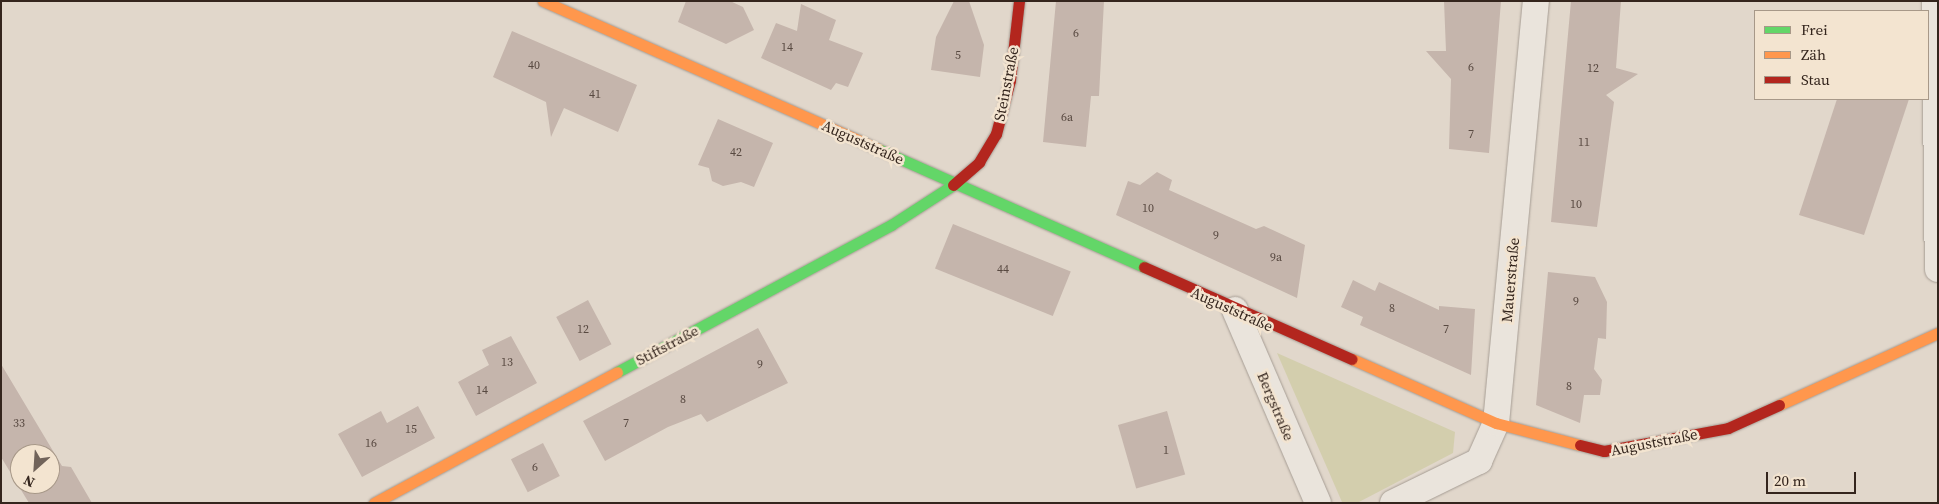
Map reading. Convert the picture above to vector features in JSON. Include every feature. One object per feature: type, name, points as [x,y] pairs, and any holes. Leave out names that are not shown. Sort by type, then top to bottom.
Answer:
[{"type":"street","name":"Auguststraße","points":[[542,1],[957,183],[1235,310],[1496,423],[1604,451],[1728,428],[1938,333]]},
{"type":"street","name":"Steinstraße","points":[[957,183],[979,162],[996,134],[1010,80],[1019,1]]},
{"type":"street","name":"Mauerstraße","points":[[1393,503],[1479,461],[1496,423],[1536,1]]},
{"type":"street","points":[[1935,1],[1938,269]]},
{"type":"street","name":"Stiftstraße","points":[[374,503],[891,225],[957,183]]},
{"type":"street","name":"Bergstraße","points":[[1235,310],[1318,503]]},
{"type":"shaded area","points":[[1277,353],[1455,432],[1453,453],[1357,503],[1342,502]]},
{"type":"building","points":[[686,1],[730,1],[743,7],[754,30],[726,44],[678,22]]},
{"type":"building","points":[[954,1],[969,1],[984,45],[980,77],[931,70],[936,37]]},
{"type":"building","points":[[1056,1],[1104,1],[1099,96],[1091,96],[1086,147],[1043,142]]},
{"type":"building","points":[[1444,1],[1501,1],[1489,153],[1449,149],[1451,79],[1426,51],[1446,51]]},
{"type":"building","points":[[1571,1],[1621,1],[1616,68],[1638,74],[1606,95],[1614,102],[1597,227],[1551,222]]},
{"type":"building","points":[[801,4],[836,20],[829,40],[863,53],[848,87],[836,83],[831,90],[761,58],[776,23],[797,31]]},
{"type":"building","points":[[512,31],[637,85],[618,132],[564,108],[551,137],[546,102],[493,77]]},
{"type":"building","points":[[1837,100],[1909,100],[1864,235],[1799,215]]},
{"type":"building","points":[[718,119],[773,143],[754,187],[741,182],[723,186],[712,181],[709,168],[698,165]]},
{"type":"building","points":[[1157,172],[1172,180],[1169,190],[1256,229],[1264,226],[1305,245],[1297,298],[1116,215],[1128,181],[1140,185]]},
{"type":"building","points":[[953,224],[1071,272],[1053,316],[935,269]]},
{"type":"building","points":[[1548,272],[1595,277],[1607,302],[1606,339],[1598,338],[1594,369],[1602,380],[1600,395],[1584,395],[1580,423],[1536,405]]},
{"type":"building","points":[[1353,280],[1375,291],[1379,282],[1439,310],[1439,306],[1475,309],[1471,375],[1360,325],[1363,317],[1341,307]]},
{"type":"building","points":[[588,300],[611,344],[580,361],[556,317]]},
{"type":"building","points":[[758,328],[788,383],[707,422],[701,414],[668,427],[605,461],[583,421]]},
{"type":"building","points":[[511,336],[537,383],[476,416],[458,382],[489,365],[482,350]]},
{"type":"building","points":[[1,364],[49,444],[10,444],[10,472],[1,457]]},
{"type":"building","points":[[418,406],[435,438],[362,477],[338,434],[381,411],[387,423]]},
{"type":"building","points":[[1167,411],[1185,474],[1136,489],[1118,425]]},
{"type":"building","points":[[543,443],[560,476],[528,492],[511,459]]},
{"type":"building","points":[[60,463],[62,466],[71,467],[92,503],[29,503],[24,494],[60,494]]},
{"type":"traffic: fast","points":[[878,149],[1144,267]]},
{"type":"traffic: fast","points":[[617,372],[891,225],[953,185]]},
{"type":"traffic: slow","points":[[543,1],[878,149]]},
{"type":"traffic: slow","points":[[1779,405],[1938,333]]},
{"type":"traffic: slow","points":[[1352,359],[1496,423],[1580,445]]},
{"type":"traffic: slow","points":[[374,503],[617,372]]},
{"type":"traffic: jam","points":[[953,185],[979,162],[996,134],[1010,80],[1019,1]]},
{"type":"traffic: jam","points":[[1144,267],[1352,359]]},
{"type":"traffic: jam","points":[[1580,445],[1604,451],[1728,428],[1779,405]]}]
